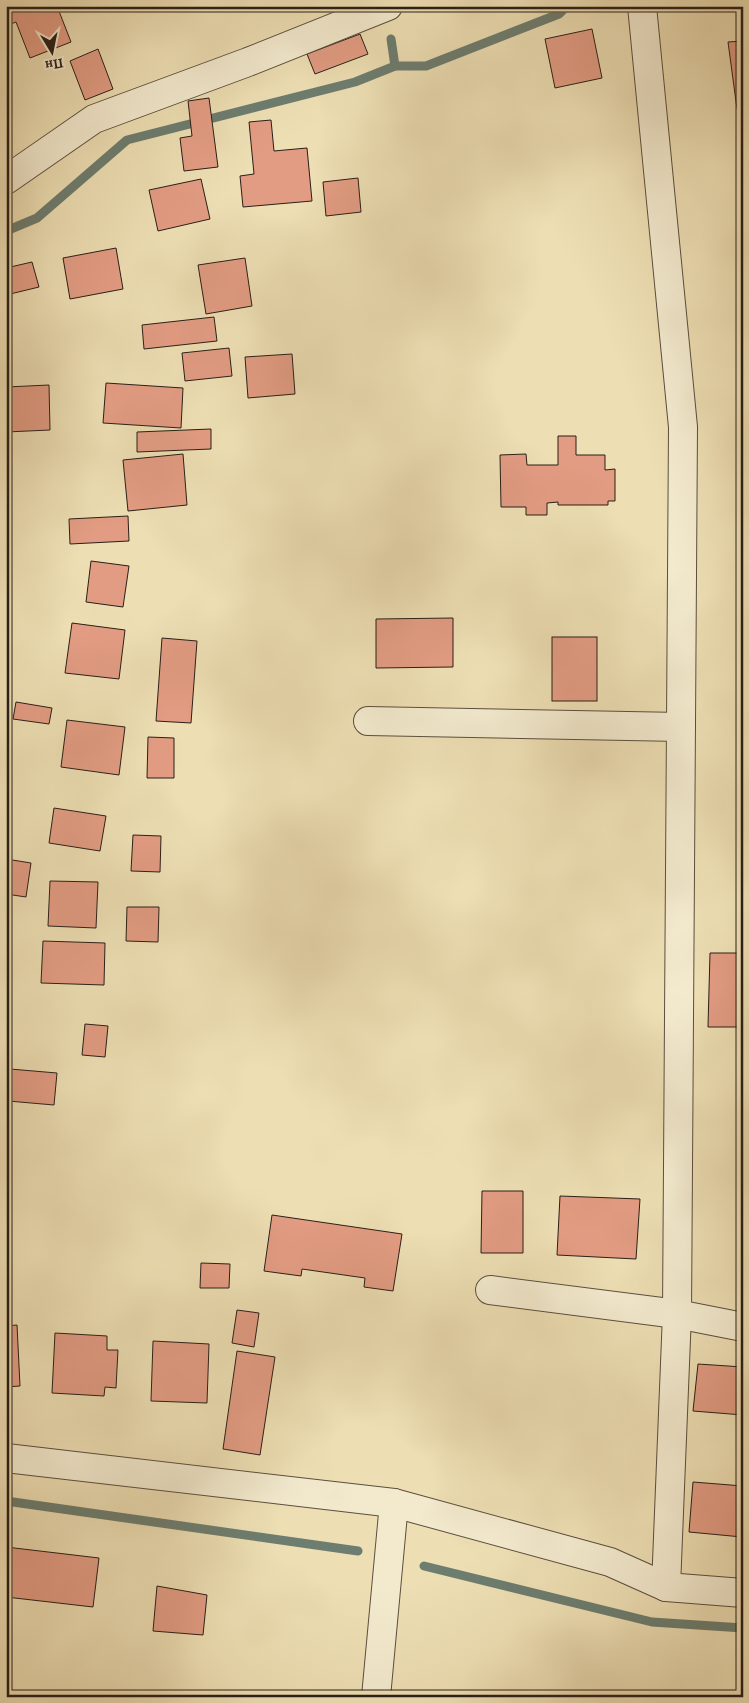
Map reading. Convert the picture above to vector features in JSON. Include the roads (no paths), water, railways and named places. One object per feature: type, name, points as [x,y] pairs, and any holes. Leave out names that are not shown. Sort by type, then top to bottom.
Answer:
[{"type":"street","points":[[6,180],[94,119],[248,62],[388,6]]},
{"type":"street","points":[[642,6],[683,427],[677,1314],[666,1588]]},
{"type":"street","points":[[368,721],[681,727]]},
{"type":"street","points":[[490,1290],[677,1314],[743,1326]]},
{"type":"street","points":[[6,1458],[394,1503],[610,1562],[666,1588],[743,1593]]},
{"type":"street","points":[[376,1697],[394,1503]]},
{"type":"waterway","points":[[6,231],[37,218],[127,140],[355,82],[395,66],[426,66],[559,14],[567,6]]},
{"type":"waterway","points":[[391,39],[395,66]]},
{"type":"waterway","points":[[6,1501],[358,1551]]},
{"type":"waterway","points":[[424,1566],[652,1622],[743,1628]]}]
